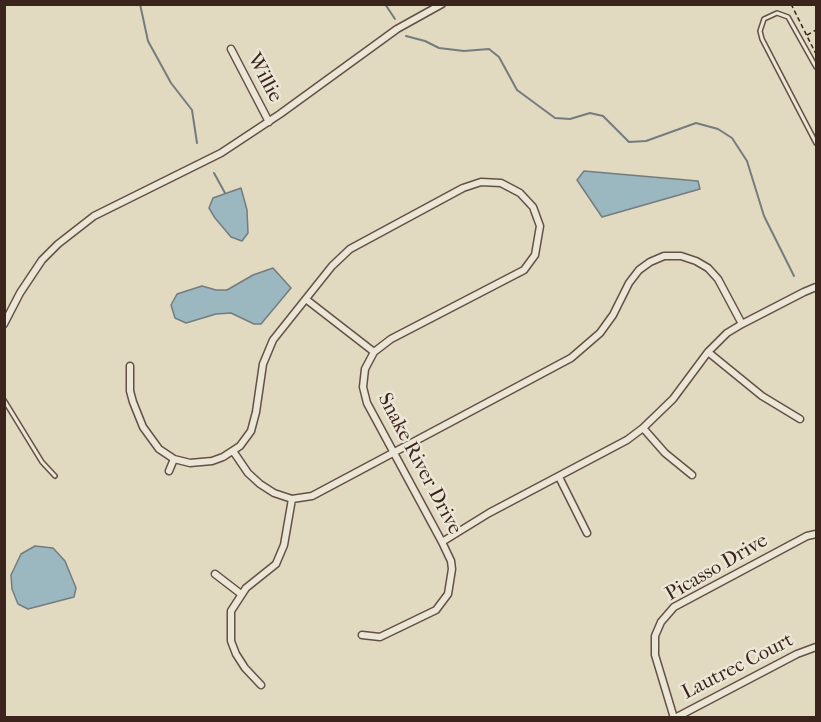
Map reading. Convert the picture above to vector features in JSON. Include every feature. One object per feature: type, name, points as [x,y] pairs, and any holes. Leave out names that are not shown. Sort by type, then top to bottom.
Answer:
[{"type":"street","points":[[4,324],[29,277],[42,260],[85,223],[104,211],[221,153],[269,122],[397,29],[442,4]]},
{"type":"street","name":"Willie","points":[[231,49],[269,122]]},
{"type":"street","points":[[130,366],[133,402],[143,427],[159,449],[174,459],[190,463],[212,461],[233,451],[251,431],[263,364],[273,340],[332,266],[350,249],[463,188],[482,182],[501,183],[520,193],[533,207],[540,226],[535,255],[524,270],[391,339],[374,352],[307,300]]},
{"type":"street","points":[[233,451],[248,473],[274,493],[292,499],[312,496],[571,358],[600,333],[639,270],[664,256],[681,256],[708,268],[718,279],[742,324]]},
{"type":"street","points":[[442,542],[489,513],[608,451],[643,428],[685,386],[708,352],[727,333],[816,287]]},
{"type":"street","name":"Snake River Drive","points":[[362,635],[380,637],[427,615],[444,601],[451,584],[452,569],[451,561],[442,542],[392,453],[364,395],[365,369],[374,352]]},
{"type":"street","points":[[708,352],[762,396],[800,419]]},
{"type":"street","points":[[643,428],[665,453],[692,475]]},
{"type":"street","points":[[169,471],[174,459]]},
{"type":"street","points":[[559,477],[587,533]]},
{"type":"street","points":[[261,685],[236,654],[231,641],[231,611],[240,594],[276,564],[284,545],[292,499]]},
{"type":"street","name":"Picasso Drive","points":[[675,717],[655,655],[655,636],[661,622],[674,607],[807,536],[816,534]]},
{"type":"street","points":[[215,574],[240,594]]},
{"type":"street","name":"Lautrec Court","points":[[675,717],[797,654],[816,647]]},
{"type":"lane","points":[[816,67],[788,17],[777,13],[764,20],[760,31],[762,39],[816,143]]},
{"type":"lane","points":[[4,400],[42,462],[55,476]]},
{"type":"path","points":[[791,4],[816,56]]},
{"type":"path","points":[[806,35],[816,30]]},
{"type":"water","points":[[584,171],[698,181],[700,189],[602,217],[577,180]]},
{"type":"water","points":[[241,188],[247,210],[248,233],[242,241],[231,237],[209,208],[213,198]]},
{"type":"water","points":[[273,268],[291,288],[261,324],[254,324],[231,313],[216,314],[186,323],[175,318],[171,305],[177,294],[202,286],[227,290],[253,275]]},
{"type":"water","points":[[35,546],[53,548],[65,561],[76,588],[74,597],[28,609],[18,604],[12,589],[11,575],[21,554]]},
{"type":"waterway","points":[[140,4],[148,41],[171,83],[192,110],[197,143]]},
{"type":"waterway","points":[[385,4],[395,19]]},
{"type":"waterway","points":[[406,36],[439,48],[464,51],[489,49],[499,57],[517,90],[555,118],[570,119],[590,113],[603,116],[629,142],[646,141],[696,123],[718,129],[732,138],[747,161],[764,216],[794,276]]},
{"type":"waterway","points":[[214,173],[225,193]]}]
